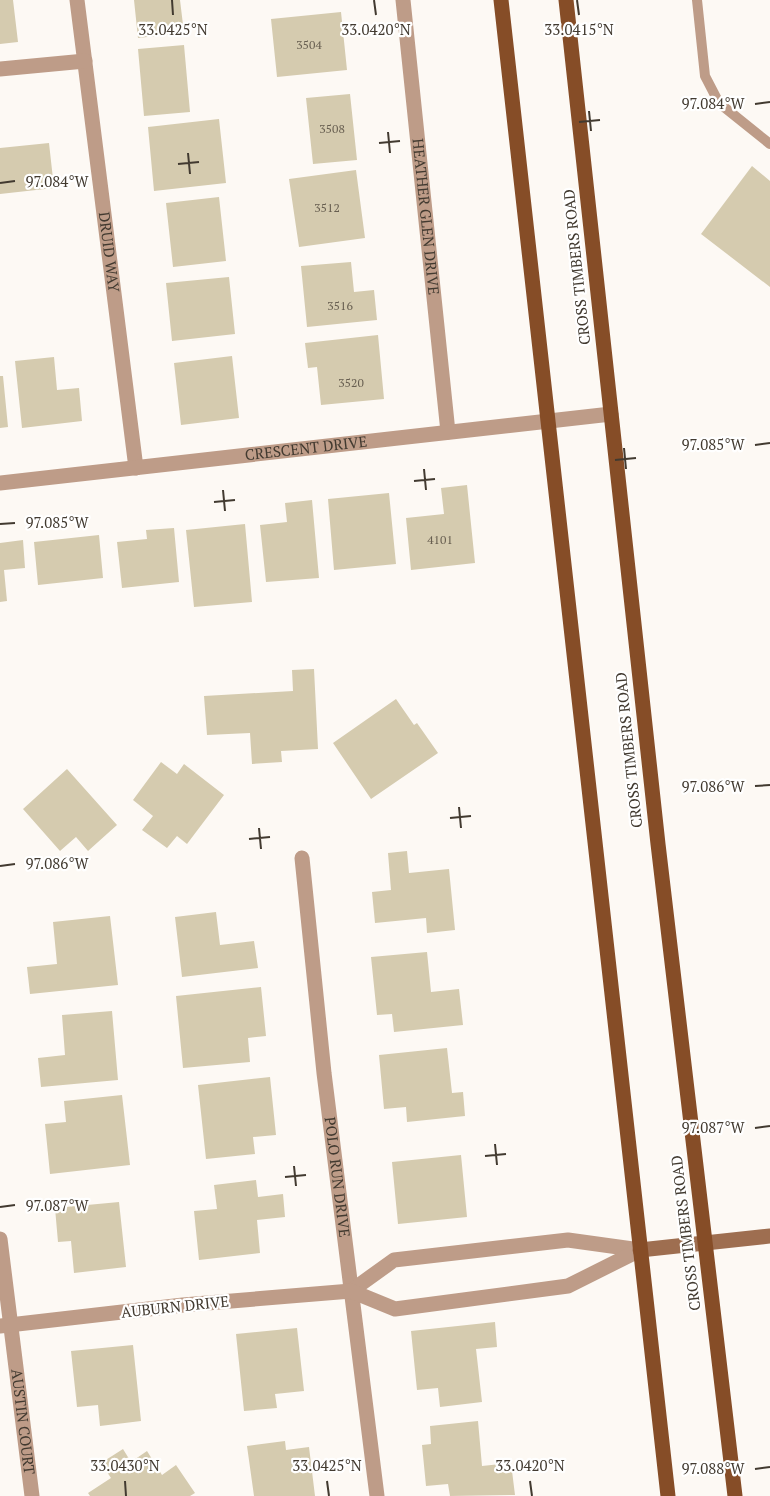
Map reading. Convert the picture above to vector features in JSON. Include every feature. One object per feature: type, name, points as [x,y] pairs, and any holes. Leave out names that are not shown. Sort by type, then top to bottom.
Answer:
[{"type":"main road","points":[[501,0],[549,421],[594,855],[668,1496]]},
{"type":"main road","name":"CROSS TIMBERS ROAD","points":[[566,0],[704,1243],[735,1496]]},
{"type":"street","name":"DRUID WAY","points":[[77,0],[136,468]]},
{"type":"street","name":"HEATHER GLEN DRIVE","points":[[403,0],[448,432]]},
{"type":"street","points":[[0,69],[85,62]]},
{"type":"street","name":"CRESCENT DRIVE","points":[[0,483],[611,414]]},
{"type":"street","name":"POLO RUN DRIVE","points":[[302,858],[324,1073],[377,1496]]},
{"type":"street","name":"AUBURN DRIVE","points":[[351,1291],[394,1260],[568,1240],[640,1250],[770,1236]]},
{"type":"street","name":"AUSTIN COURT","points":[[0,1239],[5,1325],[32,1496]]},
{"type":"street","name":"AUBURN DRIVE","points":[[5,1325],[183,1305],[351,1291],[395,1309],[568,1286],[640,1250]]},
{"type":"lane","points":[[697,0],[705,76],[719,103],[770,144]]},
{"type":"building","points":[[0,0],[13,0],[18,42],[0,44]]},
{"type":"building","points":[[134,0],[180,0],[184,33],[138,38]]},
{"type":"building","points":[[341,12],[347,70],[277,77],[271,19]]},
{"type":"building","points":[[184,45],[190,112],[144,116],[138,49]]},
{"type":"building","points":[[350,94],[357,160],[313,164],[306,98]]},
{"type":"building","points":[[219,119],[226,183],[154,191],[148,127]]},
{"type":"building","points":[[49,143],[54,188],[0,194],[0,148]]},
{"type":"building","points":[[752,166],[770,181],[770,287],[701,234]]},
{"type":"building","points":[[356,170],[365,238],[299,247],[289,179]]},
{"type":"building","points":[[219,197],[226,261],[173,267],[166,203]]},
{"type":"building","points":[[351,262],[354,292],[374,290],[377,320],[307,327],[301,266]]},
{"type":"building","points":[[229,277],[235,334],[172,341],[166,283]]},
{"type":"building","points":[[378,335],[384,399],[321,405],[317,367],[308,368],[305,343]]},
{"type":"building","points":[[232,356],[239,418],[181,425],[174,363]]},
{"type":"building","points":[[54,357],[57,390],[79,388],[82,421],[22,428],[15,361]]},
{"type":"building","points":[[0,376],[3,376],[8,427],[0,428]]},
{"type":"building","points":[[467,485],[475,563],[411,570],[406,518],[444,514],[441,488]]},
{"type":"building","points":[[389,493],[396,564],[334,570],[328,499]]},
{"type":"building","points":[[312,500],[319,578],[266,582],[260,525],[287,522],[285,503]]},
{"type":"building","points":[[245,524],[252,602],[194,607],[186,530]]},
{"type":"building","points":[[174,528],[179,582],[122,588],[117,542],[147,539],[146,530]]},
{"type":"building","points":[[99,535],[103,578],[38,585],[34,542]]},
{"type":"building","points":[[23,540],[25,568],[4,570],[7,601],[0,602],[0,543]]},
{"type":"building","points":[[314,669],[318,749],[281,751],[282,762],[252,764],[250,733],[207,735],[204,696],[293,691],[292,670]]},
{"type":"building","points":[[396,699],[414,725],[417,723],[438,753],[371,799],[333,743]]},
{"type":"building","points":[[161,762],[177,774],[184,764],[224,795],[187,844],[177,836],[167,848],[142,830],[153,816],[133,800]]},
{"type":"building","points":[[67,769],[117,825],[88,851],[76,837],[60,851],[23,809]]},
{"type":"building","points":[[407,851],[409,873],[449,869],[455,930],[427,933],[426,918],[375,923],[372,892],[391,890],[388,853]]},
{"type":"building","points":[[216,912],[220,945],[254,941],[258,968],[182,977],[175,917]]},
{"type":"building","points":[[110,916],[118,985],[30,994],[27,967],[57,964],[53,922]]},
{"type":"building","points":[[427,952],[431,992],[459,989],[463,1025],[394,1032],[392,1014],[377,1015],[371,957]]},
{"type":"building","points":[[261,987],[266,1036],[248,1038],[250,1062],[183,1068],[176,996]]},
{"type":"building","points":[[112,1011],[118,1080],[41,1087],[38,1058],[65,1055],[62,1015]]},
{"type":"building","points":[[447,1048],[452,1093],[463,1092],[465,1116],[407,1122],[406,1107],[384,1109],[379,1055]]},
{"type":"building","points":[[270,1077],[276,1135],[253,1137],[255,1154],[206,1159],[198,1085]]},
{"type":"building","points":[[122,1095],[130,1165],[50,1174],[45,1124],[66,1122],[64,1101]]},
{"type":"building","points":[[461,1155],[467,1217],[398,1224],[392,1162]]},
{"type":"building","points":[[256,1180],[258,1197],[283,1194],[285,1217],[257,1220],[260,1253],[199,1260],[194,1211],[217,1209],[214,1185]]},
{"type":"building","points":[[119,1202],[126,1267],[74,1273],[71,1241],[58,1242],[55,1208]]},
{"type":"building","points":[[495,1322],[497,1347],[476,1349],[482,1402],[440,1407],[438,1388],[417,1390],[411,1331]]},
{"type":"building","points":[[297,1328],[304,1391],[275,1394],[277,1408],[244,1411],[236,1334]]},
{"type":"building","points":[[133,1345],[141,1421],[100,1426],[98,1405],[77,1407],[71,1351]]},
{"type":"building","points":[[478,1421],[482,1466],[511,1463],[515,1495],[450,1496],[448,1484],[426,1486],[422,1445],[431,1444],[430,1426]]},
{"type":"building","points":[[285,1441],[286,1450],[309,1447],[315,1496],[254,1496],[247,1446]]},
{"type":"building","points":[[123,1449],[131,1462],[147,1451],[162,1475],[176,1465],[195,1493],[190,1496],[90,1496],[88,1493],[111,1478],[101,1463]]}]
